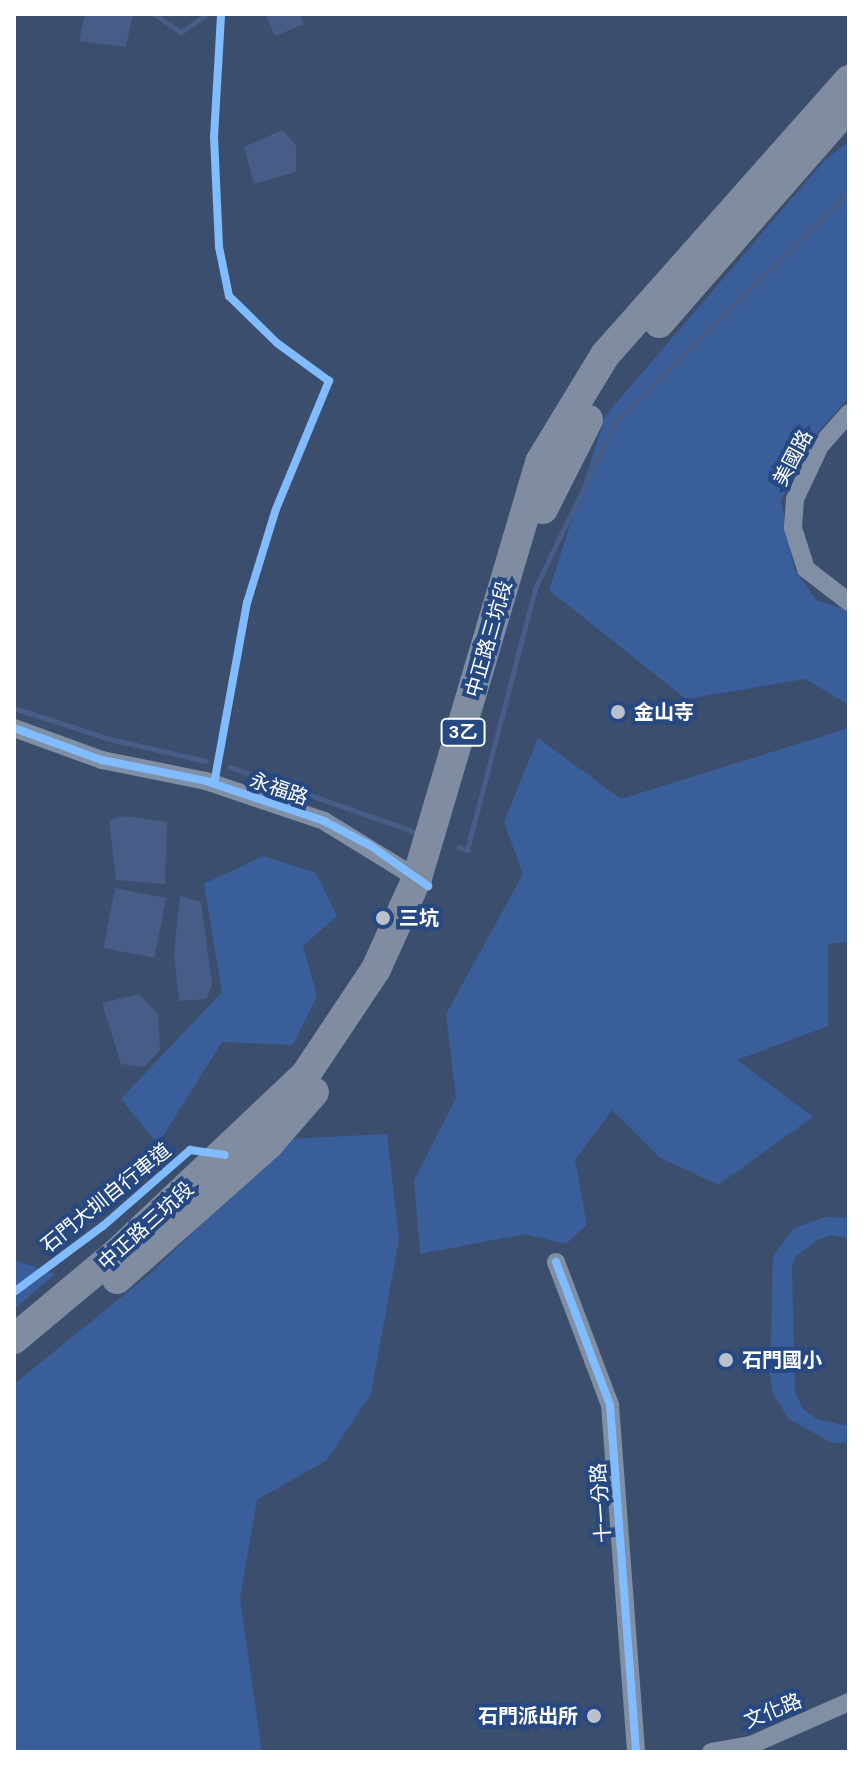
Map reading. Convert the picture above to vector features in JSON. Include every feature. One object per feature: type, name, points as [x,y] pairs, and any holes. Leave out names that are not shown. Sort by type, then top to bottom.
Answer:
[{"type":"main road","name":"中正路三坑段","points":[[14,1358],[164,1240],[268,1145],[327,1079],[407,948],[540,462],[605,355],[849,80]]},
{"type":"main road","name":"中正路三坑段","points":[[14,1339],[117,1253],[306,1074],[376,969],[452,825],[534,527],[557,476],[617,371],[849,106]]},
{"type":"street","name":"美國路","points":[[849,413],[820,446],[795,499],[793,528],[806,569],[849,602]]},
{"type":"street","name":"永福路","points":[[14,728],[102,760],[206,781],[324,821],[423,882]]},
{"type":"street","name":"十一分路","points":[[556,1262],[610,1405],[636,1752]]},
{"type":"street","name":"文化路","points":[[711,1752],[751,1745],[849,1702]]},
{"type":"shaded area","points":[[85,14],[133,14],[126,47],[79,41]]},
{"type":"shaded area","points":[[265,14],[299,14],[304,24],[275,36]]},
{"type":"shaded area","points":[[282,130],[296,145],[296,172],[254,184],[244,147]]},
{"type":"shaded area","points":[[849,141],[849,397],[805,447],[781,501],[794,568],[817,601],[849,610],[849,705],[805,679],[686,699],[549,590],[606,415],[825,160]]},
{"type":"shaded area","points":[[849,728],[849,942],[828,944],[828,1026],[737,1060],[813,1117],[718,1185],[659,1157],[612,1110],[575,1160],[587,1225],[566,1244],[525,1234],[420,1254],[414,1180],[456,1098],[446,1014],[523,874],[504,822],[538,738],[621,799]]},
{"type":"shaded area","points":[[125,816],[167,822],[165,884],[116,880],[109,820]]},
{"type":"shaded area","points":[[263,856],[316,873],[337,916],[303,946],[317,996],[293,1045],[222,1042],[158,1144],[121,1099],[222,992],[204,884]]},
{"type":"shaded area","points":[[115,888],[166,898],[154,958],[103,948]]},
{"type":"shaded area","points":[[180,896],[201,902],[212,985],[206,999],[179,1001],[174,953]]},
{"type":"shaded area","points":[[139,994],[158,1014],[160,1050],[144,1067],[121,1064],[102,1003]]},
{"type":"shaded area","points":[[387,1134],[399,1239],[371,1394],[327,1460],[257,1500],[240,1598],[262,1752],[14,1752],[14,1384],[151,1273],[289,1139]]},
{"type":"shaded area","points":[[826,1217],[849,1218],[849,1238],[832,1235],[818,1240],[795,1257],[792,1268],[795,1392],[803,1409],[817,1419],[849,1426],[849,1442],[832,1443],[789,1419],[773,1394],[770,1374],[773,1256],[794,1228]]},
{"type":"shaded area","points":[[14,1260],[55,1274],[14,1309]]},
{"type":"waterway","points":[[154,14],[181,32],[207,14]]},
{"type":"waterway","points":[[459,847],[467,850],[536,586],[616,421],[849,192]]},
{"type":"waterway","points":[[14,708],[110,739],[205,761]]},
{"type":"waterway","points":[[230,767],[416,832]]},
{"type":"cycle path","points":[[214,784],[247,603],[276,509],[329,381],[277,343],[229,296],[219,247],[214,137],[221,14]]},
{"type":"cycle path","points":[[14,728],[102,760],[206,781],[324,821],[371,846],[428,886]]},
{"type":"cycle path","name":"石門大圳自行車道","points":[[14,1292],[103,1226],[190,1150],[225,1155]]},
{"type":"cycle path","points":[[556,1262],[610,1405],[636,1752]]},
{"type":"place","name":"金山寺","points":[[618,712]]},
{"type":"place","name":"三坑","points":[[383,918]]},
{"type":"place","name":"石門國小","points":[[726,1360]]},
{"type":"place","name":"石門派出所","points":[[594,1716]]}]
